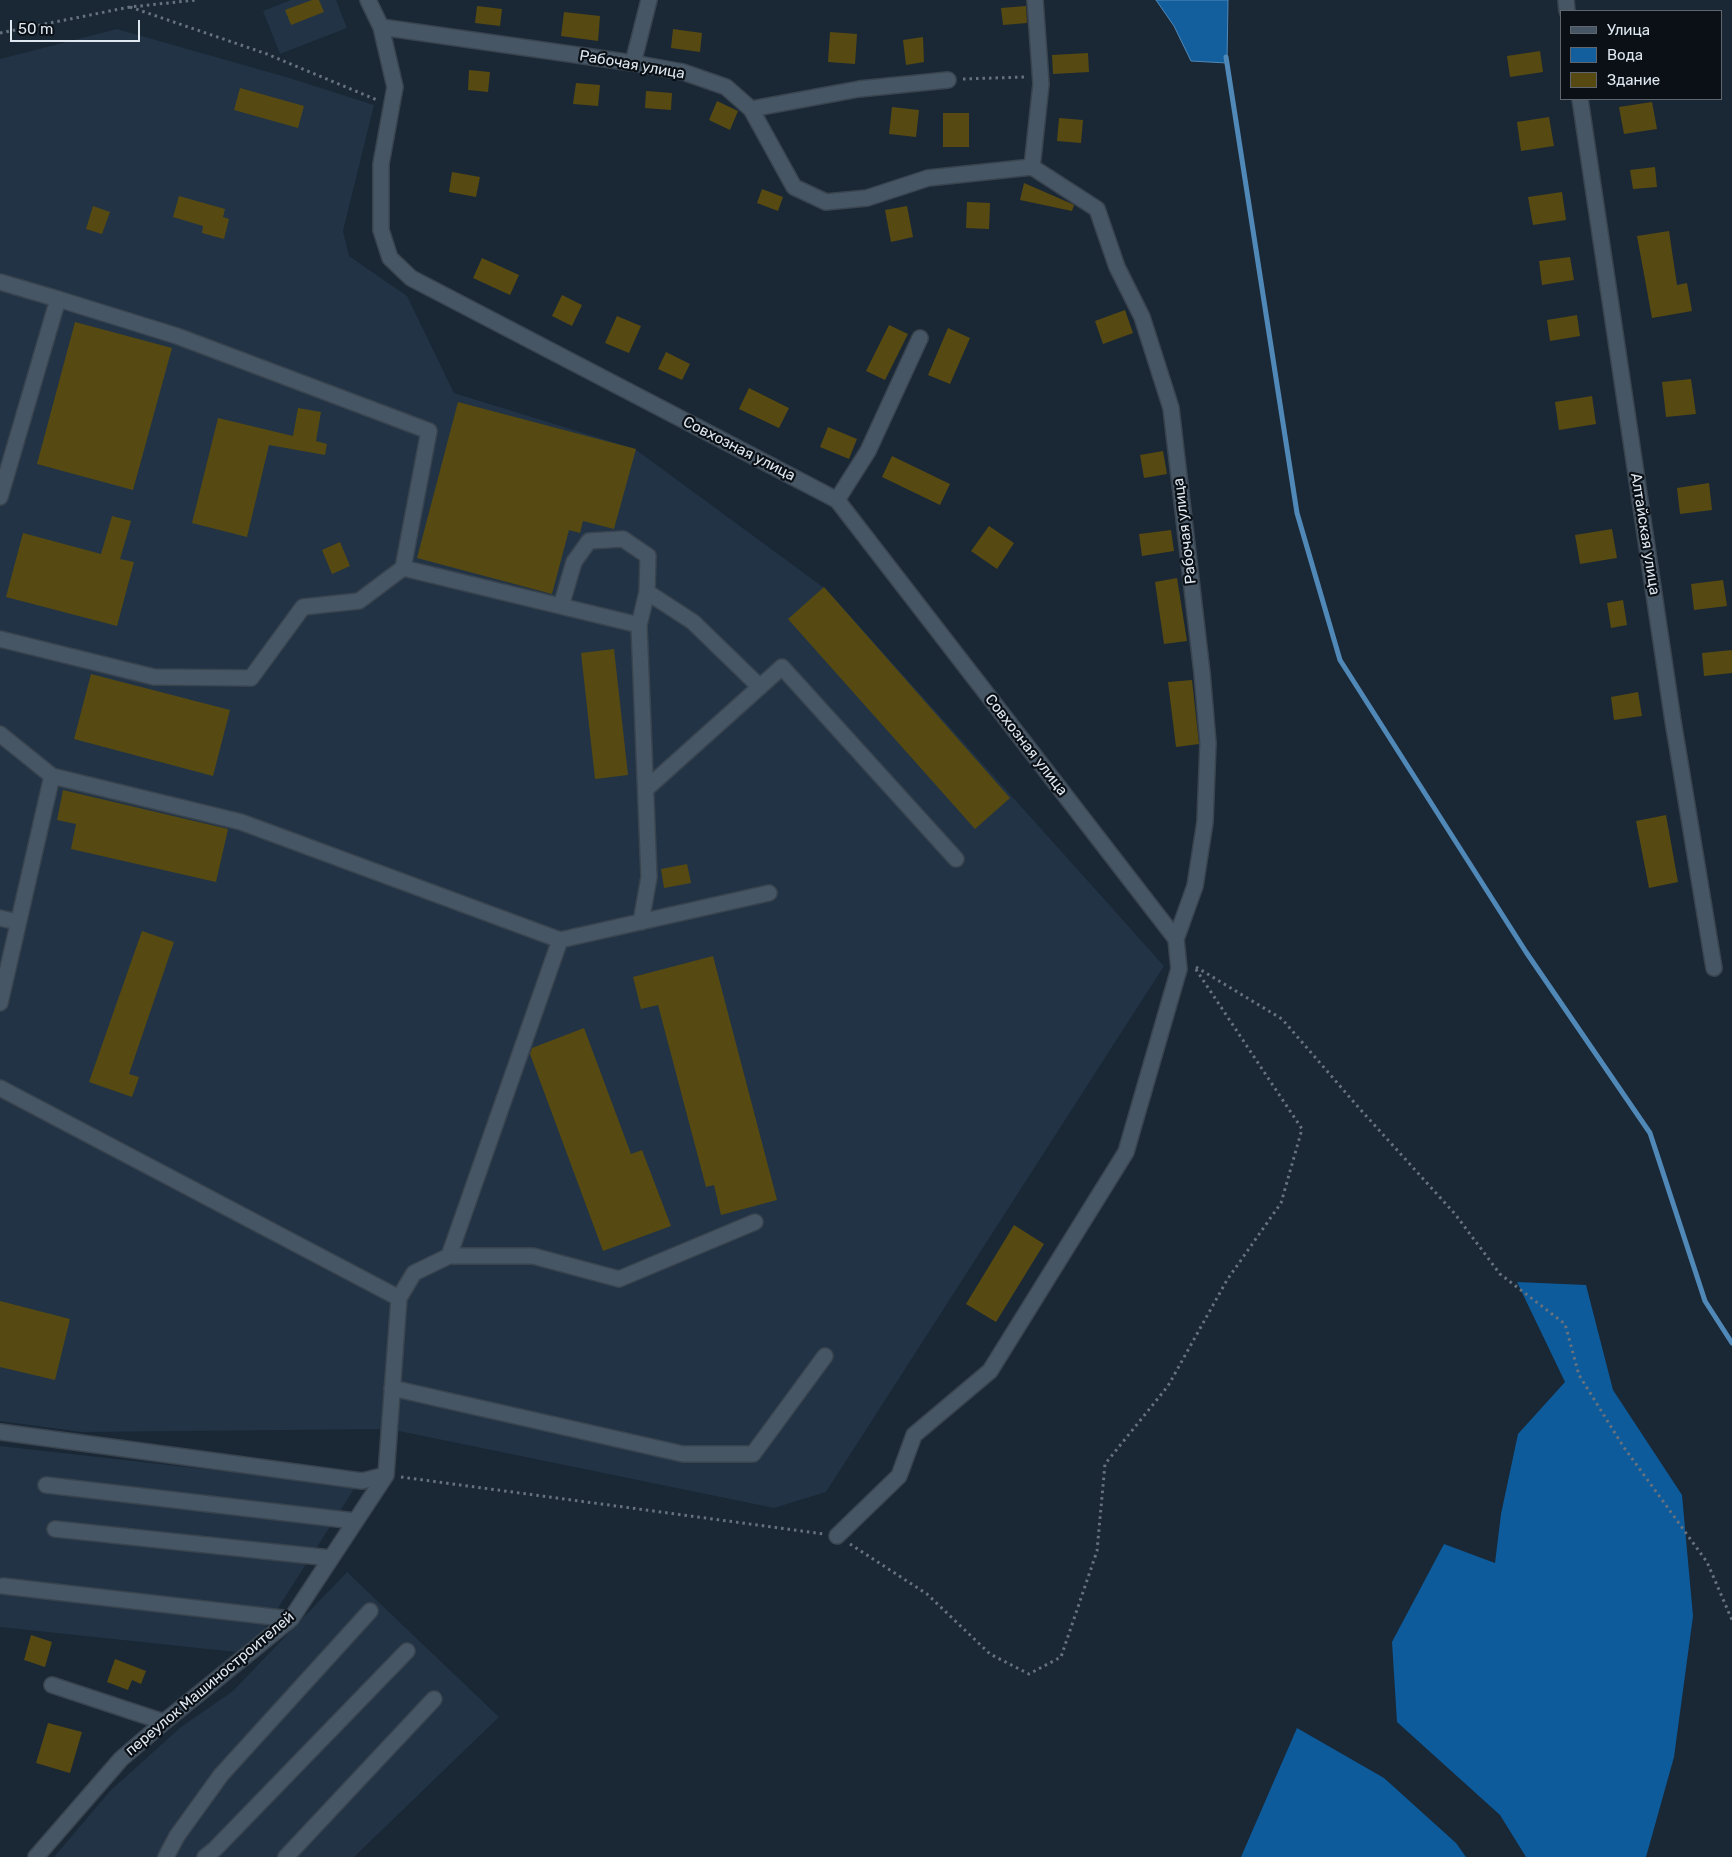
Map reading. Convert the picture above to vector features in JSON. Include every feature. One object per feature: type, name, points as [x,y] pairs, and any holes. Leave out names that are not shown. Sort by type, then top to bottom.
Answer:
[{"type":"street","name":"Совхозная улица","points":[[368,0],[381,27],[395,87],[381,164],[381,230],[390,258],[411,278],[837,500],[1176,939]]},
{"type":"street","points":[[633,63],[649,0]]},
{"type":"street","points":[[1032,167],[1040,76],[1035,0]]},
{"type":"street","name":"Рабочая улица","points":[[381,27],[633,63],[683,72],[726,87],[751,109],[794,187],[826,202],[867,198],[928,178],[1032,167],[1097,209],[1117,267],[1142,317],[1171,408],[1202,673],[1208,743],[1205,822],[1196,886],[1176,939]]},
{"type":"street","points":[[751,109],[859,89],[948,80]]},
{"type":"street","name":"Алтайская улица","points":[[1580,100],[1673,721],[1714,968]]},
{"type":"street","points":[[0,282],[178,336],[429,431],[402,568],[359,601],[303,607],[251,678],[154,677],[0,639]]},
{"type":"street","points":[[0,497],[58,299]]},
{"type":"street","points":[[837,500],[868,451],[920,338]]},
{"type":"street","points":[[560,606],[574,562],[589,541],[623,539],[648,556],[647,592],[639,625],[649,877],[641,922]]},
{"type":"street","points":[[402,568],[639,625]]},
{"type":"street","points":[[647,592],[693,622],[760,687]]},
{"type":"street","points":[[646,789],[782,667],[956,859]]},
{"type":"street","points":[[0,734],[52,776],[241,822],[560,940],[769,893]]},
{"type":"street","points":[[0,1003],[52,776]]},
{"type":"street","points":[[0,918],[18,922]]},
{"type":"street","points":[[837,1536],[899,1476],[914,1435],[990,1371],[1126,1152],[1179,969],[1176,939]]},
{"type":"street","points":[[449,1256],[560,940]]},
{"type":"street","points":[[0,1088],[399,1298]]},
{"type":"street","points":[[0,1432],[362,1481],[386,1475],[399,1298],[414,1273],[449,1256],[533,1256],[619,1278],[755,1222]]},
{"type":"street","points":[[392,1388],[683,1454],[753,1454],[825,1356]]},
{"type":"street","name":"переулок Машиностроителей","points":[[36,1857],[122,1759],[164,1722],[291,1619],[386,1475]]},
{"type":"street","points":[[46,1485],[355,1521]]},
{"type":"street","points":[[54,1529],[331,1558]]},
{"type":"street","points":[[3,1586],[291,1619]]},
{"type":"street","points":[[166,1857],[177,1836],[221,1775],[370,1611]]},
{"type":"street","points":[[205,1857],[222,1842],[407,1651]]},
{"type":"street","points":[[52,1685],[164,1722]]},
{"type":"street","points":[[286,1857],[434,1699]]},
{"type":"path","points":[[0,34],[154,2],[196,0]]},
{"type":"path","points":[[130,7],[267,54],[375,98],[390,110]]},
{"type":"path","points":[[948,80],[1040,76]]},
{"type":"path","points":[[386,1475],[837,1536],[926,1594],[990,1654],[1029,1674],[1061,1657],[1097,1551],[1105,1464],[1168,1386],[1227,1280],[1281,1203],[1302,1129],[1194,966],[1282,1019],[1358,1108],[1455,1214],[1500,1274],[1565,1324],[1579,1375],[1623,1446],[1707,1562],[1732,1620]]},
{"type":"shaded area","points":[[291,0],[336,0],[347,28],[280,54],[263,11]]},
{"type":"shaded area","points":[[117,29],[286,77],[374,105],[343,231],[349,256],[407,296],[454,393],[635,449],[827,590],[1164,966],[826,1492],[774,1508],[389,1429],[81,1432],[0,1421],[0,59]]},
{"type":"shaded area","points":[[1517,1282],[1586,1285],[1613,1390],[1682,1495],[1693,1616],[1674,1757],[1646,1857],[1526,1857],[1500,1815],[1397,1722],[1392,1642],[1444,1544],[1495,1563],[1501,1514],[1518,1434],[1565,1382]]},
{"type":"shaded area","points":[[0,1446],[356,1486],[262,1633],[236,1652],[0,1627]]},
{"type":"shaded area","points":[[347,1572],[499,1717],[354,1857],[54,1857],[110,1791],[181,1727],[233,1691]]},
{"type":"shaded area","points":[[1297,1728],[1384,1778],[1456,1843],[1466,1857],[1241,1857]]},
{"type":"water","points":[[1156,0],[1228,0],[1227,63],[1191,61],[1174,26]]},
{"type":"building","points":[[312,0],[319,0],[324,12],[291,25],[285,10]]},
{"type":"building","points":[[477,6],[502,9],[500,26],[475,23]]},
{"type":"building","points":[[1026,6],[1027,23],[1003,25],[1001,8]]},
{"type":"building","points":[[564,12],[600,16],[598,41],[561,36]]},
{"type":"building","points":[[673,29],[702,33],[700,52],[671,48]]},
{"type":"building","points":[[830,32],[857,34],[855,64],[828,62]]},
{"type":"building","points":[[923,37],[924,62],[906,65],[903,40]]},
{"type":"building","points":[[1540,51],[1543,72],[1510,77],[1507,56]]},
{"type":"building","points":[[1088,53],[1089,72],[1053,74],[1052,55]]},
{"type":"building","points":[[469,70],[490,72],[488,92],[468,90]]},
{"type":"building","points":[[576,83],[600,85],[598,106],[573,104]]},
{"type":"building","points":[[240,88],[304,106],[298,128],[234,110]]},
{"type":"building","points":[[646,91],[672,93],[671,110],[645,108]]},
{"type":"building","points":[[717,101],[738,111],[730,130],[709,120]]},
{"type":"building","points":[[1652,102],[1657,129],[1624,134],[1619,107]]},
{"type":"building","points":[[892,107],[919,110],[916,137],[889,134]]},
{"type":"building","points":[[943,113],[969,113],[969,147],[943,147]]},
{"type":"building","points":[[1549,117],[1554,146],[1521,151],[1517,122]]},
{"type":"building","points":[[1059,118],[1083,120],[1081,143],[1057,141]]},
{"type":"building","points":[[1655,167],[1657,187],[1633,189],[1630,170]]},
{"type":"building","points":[[452,172],[480,177],[476,197],[449,192]]},
{"type":"building","points":[[1024,183],[1074,205],[1072,211],[1020,200]]},
{"type":"building","points":[[762,189],[783,197],[778,211],[757,203]]},
{"type":"building","points":[[1562,192],[1566,220],[1533,225],[1528,197]]},
{"type":"building","points":[[179,196],[225,209],[223,217],[229,219],[224,239],[202,233],[203,226],[173,217]]},
{"type":"building","points":[[967,202],[990,203],[989,229],[966,228]]},
{"type":"building","points":[[93,206],[110,212],[102,234],[86,229]]},
{"type":"building","points":[[907,206],[913,237],[891,242],[885,210]]},
{"type":"building","points":[[1669,231],[1677,285],[1687,283],[1692,311],[1652,318],[1637,236]]},
{"type":"building","points":[[1570,257],[1574,280],[1542,285],[1539,261]]},
{"type":"building","points":[[482,258],[519,275],[510,295],[473,278]]},
{"type":"building","points":[[562,295],[582,305],[572,326],[552,316]]},
{"type":"building","points":[[1125,310],[1133,333],[1103,344],[1095,321]]},
{"type":"building","points":[[1577,315],[1580,336],[1550,341],[1547,320]]},
{"type":"building","points":[[617,316],[641,326],[629,353],[605,343]]},
{"type":"building","points":[[75,322],[172,348],[133,490],[37,464]]},
{"type":"building","points":[[889,325],[908,334],[885,380],[866,371]]},
{"type":"building","points":[[948,328],[970,338],[950,384],[928,375]]},
{"type":"building","points":[[666,352],[690,364],[682,380],[658,369]]},
{"type":"building","points":[[1691,379],[1696,414],[1666,417],[1662,382]]},
{"type":"building","points":[[749,388],[789,408],[779,428],[739,409]]},
{"type":"building","points":[[1592,396],[1596,424],[1559,430],[1555,402]]},
{"type":"building","points":[[458,402],[636,449],[614,529],[583,521],[580,533],[569,530],[552,594],[417,558]]},
{"type":"building","points":[[298,408],[321,412],[316,441],[327,444],[325,455],[269,445],[247,537],[192,523],[218,418],[293,436]]},
{"type":"building","points":[[828,427],[857,439],[849,459],[820,447]]},
{"type":"building","points":[[1163,451],[1167,474],[1144,478],[1140,455]]},
{"type":"building","points":[[892,456],[950,484],[940,505],[882,477]]},
{"type":"building","points":[[1709,483],[1712,510],[1680,514],[1677,488]]},
{"type":"building","points":[[112,516],[131,521],[120,559],[134,562],[117,626],[6,597],[23,533],[101,554]]},
{"type":"building","points":[[989,526],[1014,543],[997,569],[971,551]]},
{"type":"building","points":[[1612,529],[1617,558],[1580,564],[1575,535]]},
{"type":"building","points":[[1171,530],[1174,551],[1142,556],[1139,534]]},
{"type":"building","points":[[340,542],[350,566],[332,574],[322,550]]},
{"type":"building","points":[[1177,578],[1187,641],[1164,644],[1155,582]]},
{"type":"building","points":[[1723,580],[1727,606],[1694,610],[1691,584]]},
{"type":"building","points":[[824,587],[1010,798],[975,829],[788,619]]},
{"type":"building","points":[[1623,600],[1627,625],[1611,628],[1607,603]]},
{"type":"building","points":[[614,649],[628,775],[595,779],[581,653]]},
{"type":"building","points":[[1732,650],[1732,673],[1704,676],[1702,653]]},
{"type":"building","points":[[91,674],[230,710],[213,776],[74,739]]},
{"type":"building","points":[[1192,680],[1199,744],[1176,747],[1168,682]]},
{"type":"building","points":[[1638,692],[1642,716],[1614,720],[1611,697]]},
{"type":"building","points":[[63,790],[228,829],[216,882],[71,849],[76,824],[57,820]]},
{"type":"building","points":[[1666,815],[1678,882],[1649,888],[1636,821]]},
{"type":"building","points":[[687,864],[691,883],[664,888],[661,869]]},
{"type":"building","points":[[142,931],[174,942],[129,1074],[139,1077],[132,1097],[89,1082]]},
{"type":"building","points":[[713,956],[777,1200],[721,1215],[714,1185],[706,1187],[658,1005],[641,1009],[633,977]]},
{"type":"building","points":[[584,1028],[631,1154],[642,1150],[671,1226],[603,1251],[530,1054],[532,1048]]},
{"type":"building","points":[[1014,1225],[1044,1244],[996,1322],[966,1304]]},
{"type":"building","points":[[0,1301],[70,1319],[55,1380],[0,1367]]},
{"type":"building","points":[[31,1635],[52,1642],[45,1667],[24,1660]]},
{"type":"building","points":[[115,1659],[146,1671],[141,1684],[132,1680],[128,1690],[107,1682]]},
{"type":"building","points":[[48,1723],[82,1732],[70,1773],[36,1763]]},
{"type":"waterway","points":[[1226,57],[1297,513],[1340,660],[1526,952],[1650,1133],[1705,1301],[1732,1343]]}]
